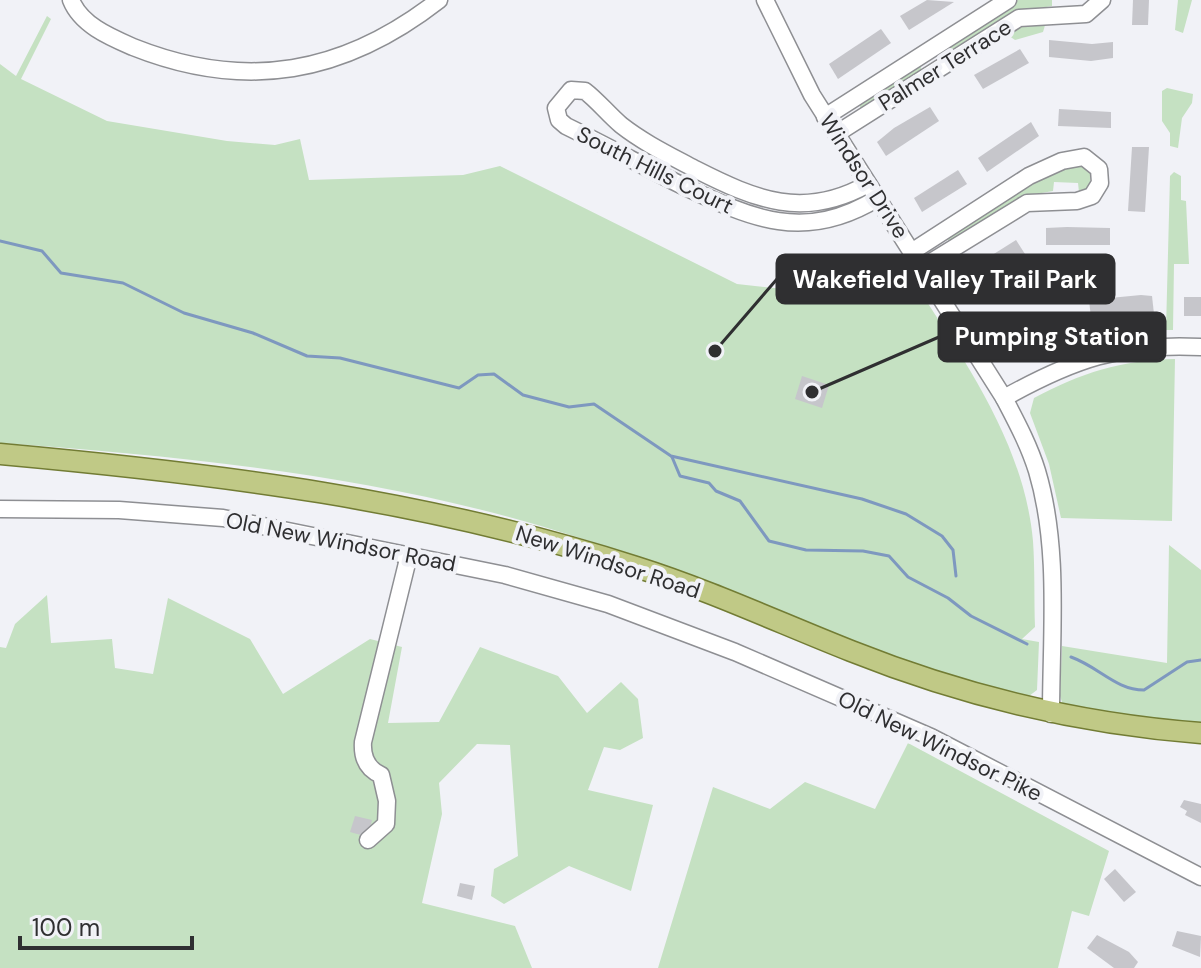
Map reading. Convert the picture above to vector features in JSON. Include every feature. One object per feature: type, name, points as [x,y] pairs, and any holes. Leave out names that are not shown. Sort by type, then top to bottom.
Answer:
[{"type":"main road","name":"New Windsor Road","points":[[0,454],[250,479],[478,522],[639,568],[924,678],[1051,714],[1201,733]]},
{"type":"street","points":[[71,0],[87,23],[118,40],[176,63],[247,73],[286,71],[348,55],[383,39],[439,0]]},
{"type":"street","name":"Windsor Drive","points":[[765,0],[774,24],[825,117],[1004,398],[1036,469],[1048,522],[1052,583],[1051,714]]},
{"type":"street","name":"Palmer Terrace","points":[[825,117],[1008,0]]},
{"type":"street","name":"Palmer Terrace","points":[[836,134],[1019,18],[1086,14],[1102,0]]},
{"type":"street","name":"South Hills Court","points":[[868,184],[847,196],[825,202],[768,200],[744,193],[655,149],[619,123],[585,91],[571,90],[556,108],[559,120],[566,126],[708,198],[762,220],[800,224],[823,222],[842,217],[878,198]]},
{"type":"street","points":[[913,251],[1046,167],[1084,157],[1099,169],[1100,183],[1092,196],[1077,201],[1036,201],[1016,208],[923,267]]},
{"type":"street","points":[[1004,398],[1068,364],[1109,351],[1156,346],[1201,347]]},
{"type":"street","name":"Old New Windsor Road","points":[[0,509],[119,510],[223,518],[409,555],[584,596],[673,627]]},
{"type":"street","points":[[368,840],[386,824],[387,801],[381,775],[373,772],[365,759],[363,742],[409,555]]},
{"type":"street","name":"Old New Windsor Pike","points":[[673,627],[931,737],[1201,877]]},
{"type":"green space","points":[[1018,0],[1052,0],[1052,6],[1017,12],[942,55],[942,48]]},
{"type":"green space","points":[[1178,0],[1192,0],[1183,33],[1175,30]]},
{"type":"green space","points":[[47,16],[51,19],[21,79],[107,121],[227,141],[275,145],[300,139],[309,180],[463,175],[500,166],[737,284],[812,292],[911,277],[970,370],[1004,436],[1017,470],[1027,505],[1034,563],[1035,627],[1022,639],[1039,642],[1037,690],[1025,699],[923,670],[619,551],[507,516],[435,499],[292,473],[146,455],[0,443],[0,64],[16,76]]},
{"type":"green space","points":[[1046,22],[1043,32],[1015,40],[1005,33],[1030,23]]},
{"type":"green space","points":[[921,64],[921,71],[862,110],[858,103]]},
{"type":"green space","points":[[1167,88],[1193,94],[1192,103],[1182,118],[1178,148],[1170,146],[1170,133],[1162,121],[1162,91]]},
{"type":"green space","points":[[1081,164],[1091,170],[1090,188],[1079,192],[1078,183],[1054,182],[1053,191],[1025,196],[950,243],[946,236],[1050,172]]},
{"type":"green space","points":[[1174,172],[1181,176],[1181,200],[1186,201],[1189,264],[1174,264],[1173,330],[1166,330],[1170,176]]},
{"type":"green space","points":[[1175,359],[1172,521],[1061,518],[1049,464],[1030,413],[1034,398],[1068,382],[1119,365]]},
{"type":"green space","points":[[1169,545],[1201,570],[1201,723],[1139,718],[1063,705],[1060,696],[1062,646],[1167,663]]},
{"type":"green space","points":[[47,595],[51,643],[112,639],[115,668],[153,674],[168,598],[250,639],[283,694],[370,639],[402,647],[388,723],[439,722],[480,647],[558,676],[587,713],[621,682],[638,699],[643,738],[620,750],[604,747],[588,790],[653,805],[631,891],[569,866],[504,904],[491,896],[494,869],[518,856],[510,745],[477,744],[439,783],[442,814],[422,903],[515,926],[532,968],[0,968],[0,647],[6,648],[15,624]]},
{"type":"green space","points":[[908,743],[1109,851],[1089,916],[1072,911],[1058,968],[658,968],[713,787],[770,809],[805,782],[875,809]]},
{"type":"building","points":[[927,0],[954,2],[909,30],[900,16]]},
{"type":"building","points":[[1133,0],[1149,0],[1148,25],[1132,25]]},
{"type":"building","points":[[881,29],[891,43],[838,79],[829,64]]},
{"type":"building","points":[[1049,40],[1092,44],[1113,42],[1113,58],[1091,61],[1049,57]]},
{"type":"building","points":[[1020,49],[1029,63],[983,89],[974,75]]},
{"type":"building","points":[[930,107],[939,121],[886,156],[877,142]]},
{"type":"building","points":[[1059,109],[1111,112],[1111,128],[1058,126]]},
{"type":"building","points":[[1031,122],[1039,136],[987,172],[978,158]]},
{"type":"building","points":[[1132,147],[1149,147],[1145,212],[1128,211]]},
{"type":"building","points":[[958,170],[967,184],[922,212],[914,198]]},
{"type":"building","points":[[1046,228],[1110,228],[1110,245],[1046,245]]},
{"type":"building","points":[[1016,240],[1025,254],[991,279],[971,288],[962,274]]},
{"type":"building","points":[[1152,296],[1154,314],[1091,318],[1089,300]]},
{"type":"building","points":[[1184,297],[1201,297],[1201,316],[1184,316]]},
{"type":"building","points":[[1063,312],[1071,328],[1013,355],[1005,339]]},
{"type":"building","points":[[802,376],[829,385],[822,408],[795,399]]},
{"type":"building","points":[[1184,800],[1201,804],[1201,823],[1185,815],[1187,811],[1180,807]]},
{"type":"building","points":[[355,816],[372,820],[368,837],[350,832]]},
{"type":"building","points":[[1115,869],[1136,892],[1124,902],[1104,879]]},
{"type":"building","points":[[460,883],[475,886],[472,900],[457,896]]},
{"type":"building","points":[[1177,931],[1201,936],[1200,957],[1172,946]]},
{"type":"building","points":[[1097,935],[1129,952],[1138,962],[1134,968],[1114,968],[1087,948]]},
{"type":"waterway","points":[[0,241],[42,251],[61,273],[123,283],[184,313],[253,333],[307,356],[340,358],[459,388],[478,375],[494,374],[523,395],[569,407],[594,404],[671,456],[862,499],[906,514],[942,536],[953,550],[956,576]]},
{"type":"waterway","points":[[672,457],[680,476],[709,483],[716,491],[740,501],[769,541],[806,550],[863,551],[889,556],[908,577],[948,598],[971,616],[1027,644]]},
{"type":"waterway","points":[[1071,657],[1116,682],[1144,690],[1187,662],[1201,660]]},
{"type":"place","name":"Wakefield Valley Trail Park","points":[[715,351]]},
{"type":"place","name":"Pumping Station","points":[[812,392]]}]
